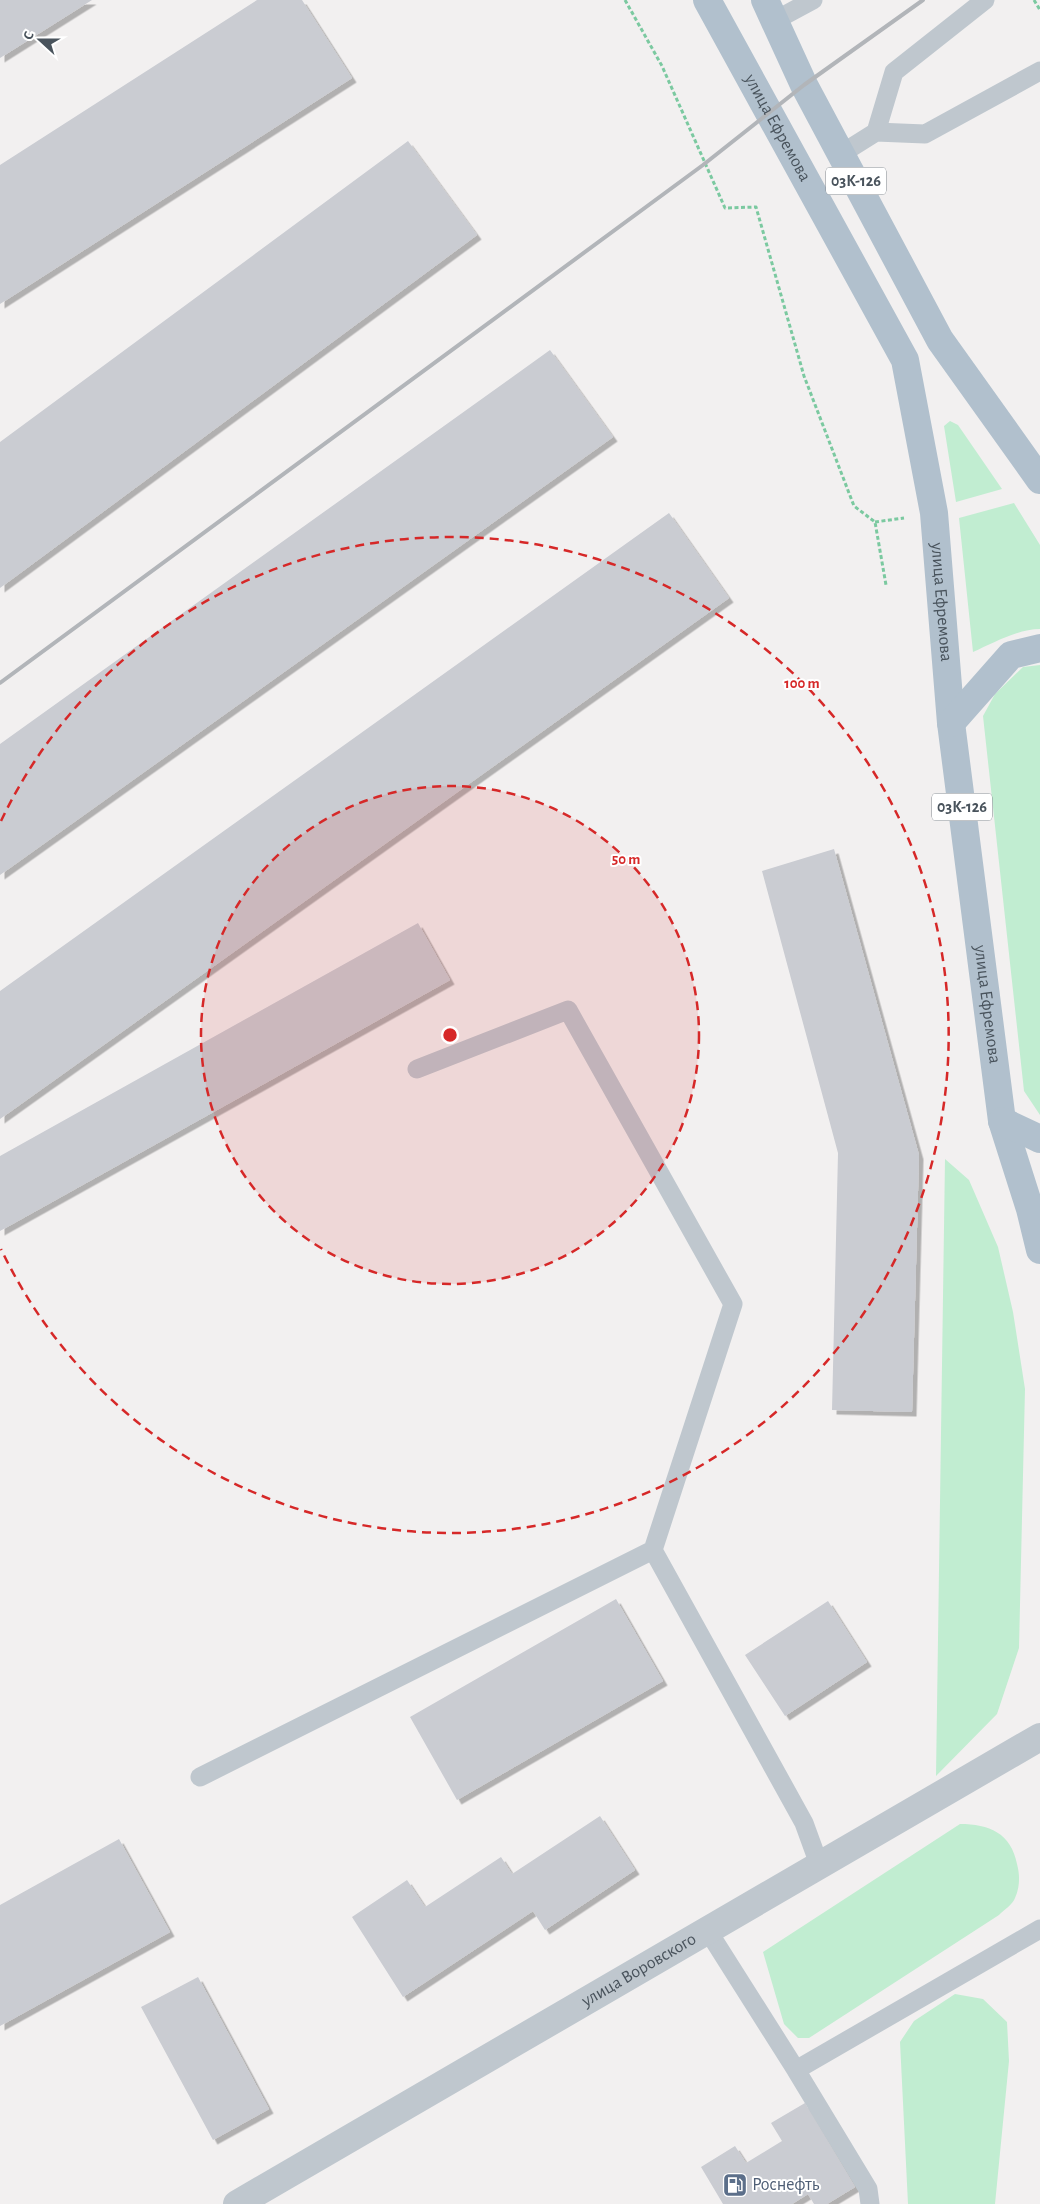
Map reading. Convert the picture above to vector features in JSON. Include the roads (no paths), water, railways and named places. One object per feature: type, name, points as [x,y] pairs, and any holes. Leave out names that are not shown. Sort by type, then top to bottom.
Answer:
[{"type":"main road","name":"улица Ефремова","points":[[707,0],[905,360],[934,513],[951,723],[1002,1121],[1030,1209],[1040,1250]]},
{"type":"main road","name":"03К-126","points":[[769,10],[804,85],[940,340],[1040,480]]},
{"type":"main road","points":[[951,723],[1011,655],[1040,648]]},
{"type":"main road","points":[[1002,1121],[1040,1139]]},
{"type":"street","name":"улица Воровского","points":[[237,2204],[1040,1738]]},
{"type":"lane","points":[[769,10],[813,0]]},
{"type":"lane","points":[[876,132],[894,72],[985,0]]},
{"type":"lane","points":[[841,154],[876,132],[925,134],[1040,71]]},
{"type":"lane","points":[[200,1777],[653,1550],[733,1304],[568,1010],[417,1069]]},
{"type":"lane","points":[[653,1550],[804,1823],[820,1867]]},
{"type":"lane","points":[[796,2070],[1040,1929]]},
{"type":"lane","points":[[708,1931],[796,2070],[868,2189],[870,2204]]},
{"type":"railway","points":[[0,683],[703,165],[804,85],[923,0]]},
{"type":"place","name":"Роснефть","points":[[735,2185]]}]
